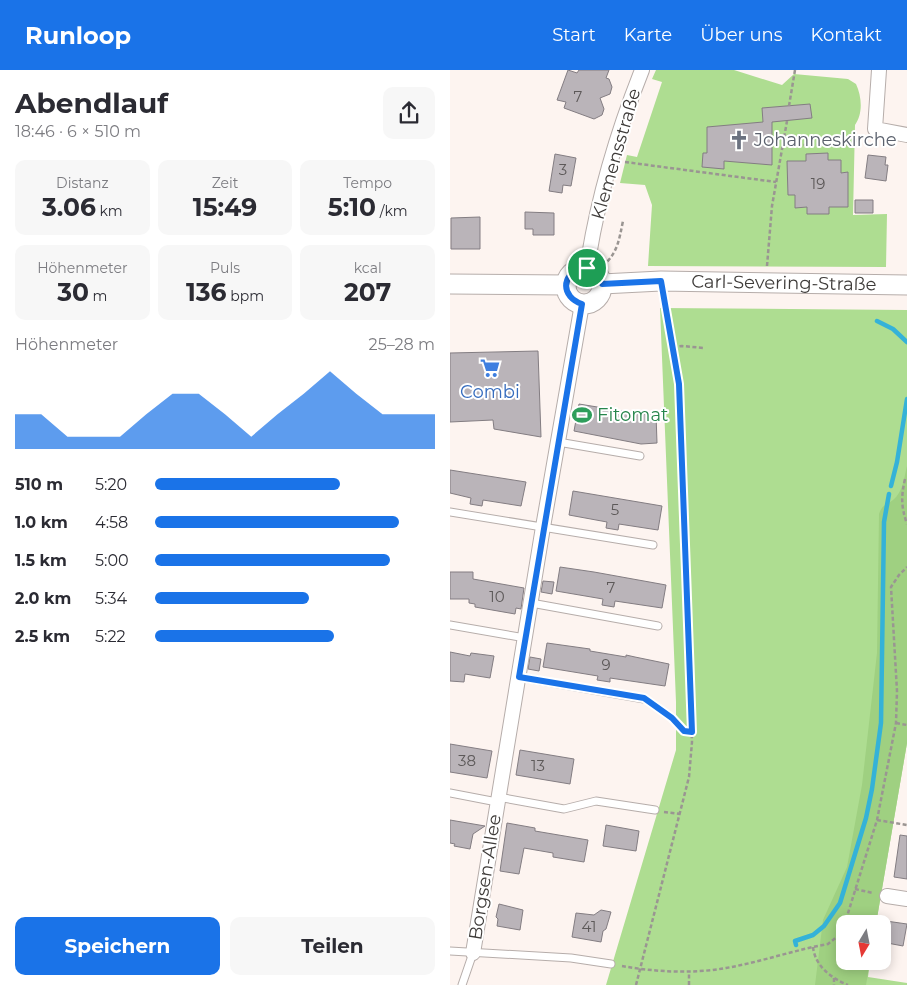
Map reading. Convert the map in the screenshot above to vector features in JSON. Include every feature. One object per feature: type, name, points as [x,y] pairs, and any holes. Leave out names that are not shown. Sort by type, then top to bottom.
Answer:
[{"type":"street","name":"Klemensstraße","points":[[595,275],[590,245],[611,159],[642,70]]},
{"type":"street","points":[[879,70],[875,129],[907,135]]},
{"type":"street","points":[[575,270],[595,275],[600,295],[597,299],[582,304],[572,300],[566,285],[567,279],[575,270]]},
{"type":"street","name":"Carl-Severing-Straße","points":[[595,275],[661,281],[907,285]]},
{"type":"street","points":[[450,284],[566,285]]},
{"type":"street","name":"Borgsen-Allee","points":[[472,953],[582,304]]},
{"type":"street","points":[[887,896],[907,899]]},
{"type":"lane","points":[[558,442],[640,456]]},
{"type":"lane","points":[[450,512],[653,545]]},
{"type":"lane","points":[[531,604],[658,626]]},
{"type":"lane","points":[[450,625],[525,638]]},
{"type":"lane","points":[[519,677],[644,698]]},
{"type":"lane","name":"Borgsen-Allee","points":[[450,793],[564,809],[596,801],[655,810]]},
{"type":"lane","name":"Borgsen-Allee","points":[[450,951],[571,958],[611,964]]},
{"type":"lane","name":"Borgsen-Allee","points":[[462,985],[472,953]]},
{"type":"path","points":[[789,106],[795,70]]},
{"type":"path","points":[[767,254],[772,206],[787,121]]},
{"type":"path","points":[[784,145],[850,144],[875,129]]},
{"type":"path","points":[[611,159],[628,163],[776,182]]},
{"type":"path","points":[[595,275],[610,259],[618,246],[623,220]]},
{"type":"path","points":[[636,985],[689,777],[692,732],[679,384],[661,281]]},
{"type":"path","points":[[673,347],[704,348]]},
{"type":"path","points":[[905,479],[902,509],[907,524]]},
{"type":"path","points":[[611,964],[640,969],[689,971],[725,968],[828,944],[838,936],[844,926],[877,820],[896,723],[897,691],[892,587],[898,575],[907,567]]},
{"type":"path","points":[[644,698],[672,718],[684,731],[692,732]]},
{"type":"path","points":[[896,723],[907,725]]},
{"type":"path","points":[[655,810],[680,814]]},
{"type":"path","points":[[877,820],[907,825]]},
{"type":"path","points":[[855,889],[887,896]]},
{"type":"path","points":[[813,946],[817,961],[834,978],[848,985]]},
{"type":"path","points":[[689,971],[689,985]]},
{"type":"path","points":[[834,978],[834,985]]},
{"type":"green space","points":[[656,70],[734,70],[782,85],[794,74],[848,79],[856,84],[860,94],[861,105],[858,121],[855,125],[853,215],[887,214],[886,267],[648,266],[652,205],[645,185],[620,183],[627,155],[637,157],[662,82],[652,79]]},
{"type":"green space","points":[[660,308],[907,310],[907,743],[878,915],[836,915],[836,970],[869,970],[868,977],[907,983],[907,985],[606,985],[676,750],[676,702]]},
{"type":"green space","points":[[907,466],[907,743],[878,915],[836,915],[836,970],[868,970],[866,985],[815,985],[823,920],[847,867],[862,785],[877,653],[879,514],[883,507],[896,497],[903,484]]},
{"type":"building","points":[[568,70],[577,73],[579,70],[609,70],[606,78],[609,79],[612,87],[610,94],[600,98],[604,109],[602,115],[594,119],[564,108],[566,102],[557,100]]},
{"type":"building","name":"Johanneskirche","points":[[810,104],[812,118],[772,122],[772,165],[724,161],[724,169],[702,167],[703,153],[707,153],[707,127],[763,122],[762,108]]},
{"type":"building","points":[[828,153],[828,160],[841,160],[841,173],[848,172],[848,207],[829,207],[829,214],[807,214],[807,207],[795,208],[795,195],[788,195],[787,161],[806,161],[806,154]]},
{"type":"building","points":[[555,154],[576,158],[571,186],[563,185],[562,193],[549,191]]},
{"type":"building","points":[[868,155],[886,157],[885,165],[888,165],[886,181],[865,178]]},
{"type":"building","points":[[855,200],[873,200],[873,213],[855,213]]},
{"type":"building","points":[[525,212],[554,213],[554,235],[533,235],[533,229],[525,229]]},
{"type":"building","points":[[480,217],[480,249],[451,249],[451,218]]},
{"type":"building","points":[[538,351],[541,437],[494,429],[493,420],[450,422],[450,353]]},
{"type":"building","points":[[579,404],[640,414],[656,414],[657,443],[641,444],[574,431]]},
{"type":"building","points":[[450,470],[526,482],[521,506],[483,500],[482,506],[470,504],[471,498],[450,493]]},
{"type":"building","points":[[573,491],[662,506],[658,530],[619,524],[618,530],[606,528],[607,522],[569,515]]},
{"type":"building","points":[[560,567],[666,585],[662,608],[615,601],[614,607],[602,605],[603,599],[556,591]]},
{"type":"building","points":[[450,572],[473,572],[473,579],[524,588],[521,609],[516,608],[515,614],[475,607],[475,604],[469,603],[469,599],[450,599]]},
{"type":"building","points":[[543,581],[554,582],[552,594],[541,592]]},
{"type":"building","points":[[547,643],[590,649],[590,651],[626,657],[626,655],[669,664],[665,686],[610,678],[610,682],[597,680],[598,676],[543,667]]},
{"type":"building","points":[[450,652],[470,656],[471,653],[494,656],[490,678],[465,674],[464,682],[450,681]]},
{"type":"building","points":[[530,657],[541,659],[539,671],[528,669]]},
{"type":"building","points":[[450,744],[492,751],[487,778],[450,772]]},
{"type":"building","points":[[520,750],[574,759],[570,784],[516,775]]},
{"type":"building","points":[[450,820],[485,826],[473,834],[470,849],[454,846],[455,844],[450,843]]},
{"type":"building","points":[[507,823],[535,828],[535,831],[588,840],[584,862],[553,857],[553,853],[524,848],[519,874],[500,871]]},
{"type":"building","points":[[606,825],[639,831],[636,851],[603,846]]},
{"type":"building","points":[[900,835],[907,836],[907,879],[894,877]]},
{"type":"building","points":[[499,904],[523,910],[520,930],[497,926],[498,919],[496,917]]},
{"type":"building","points":[[601,910],[611,912],[606,929],[603,931],[601,942],[572,937],[576,913],[594,915]]},
{"type":"building","points":[[891,922],[907,924],[903,946],[891,944]]},
{"type":"waterway","points":[[877,321],[893,329],[907,342]]},
{"type":"waterway","points":[[891,486],[897,462],[907,399]]},
{"type":"waterway","points":[[796,945],[795,941],[813,935],[824,926],[840,903],[866,818],[872,789],[881,723],[884,522],[889,494]]},
{"type":"place","name":"Johanneskirche","points":[[739,140]]},
{"type":"place","name":"Combi","points":[[490,368]]},
{"type":"place","name":"Fitomat","points":[[582,415]]},
{"type":"route","points":[[587,268],[596,272],[602,284],[661,281],[679,384],[692,732],[684,731],[672,718],[644,698],[519,677],[582,304],[572,300],[566,285],[570,274],[575,270],[587,268]]}]
